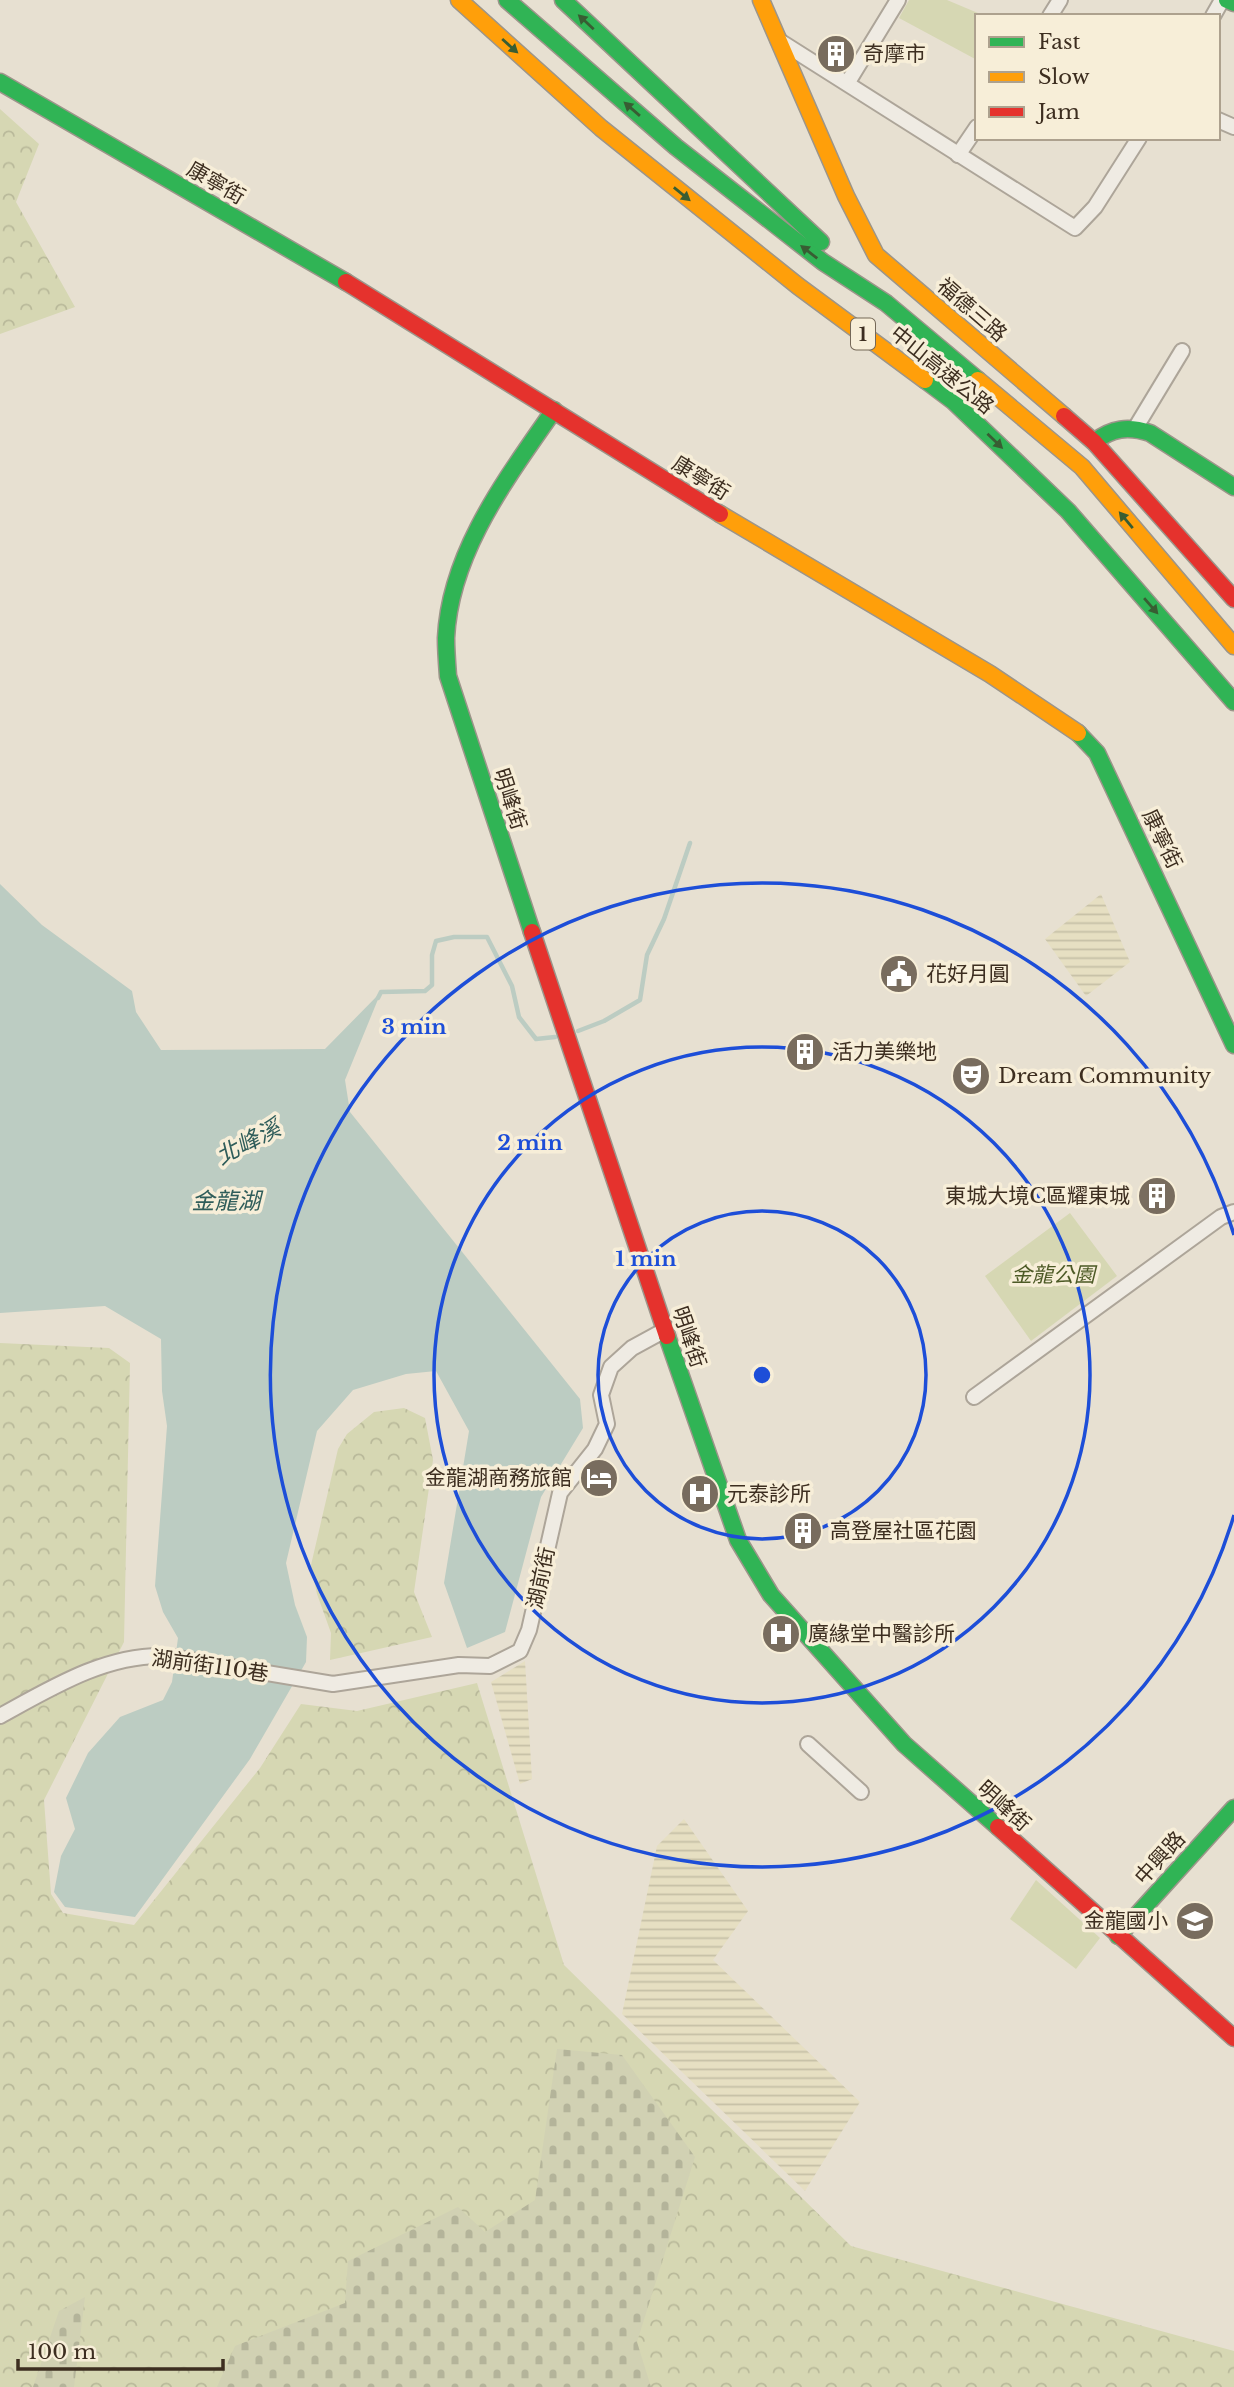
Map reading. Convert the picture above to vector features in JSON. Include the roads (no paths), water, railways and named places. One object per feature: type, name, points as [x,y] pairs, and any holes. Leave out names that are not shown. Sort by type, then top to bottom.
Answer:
[{"type":"main road","name":"中山高速公路","points":[[459,0],[611,137],[798,286],[953,401],[1068,511],[1234,702]]},
{"type":"main road","name":"中山高速公路","points":[[507,0],[676,148],[822,262],[886,303],[1082,467],[1234,646]]},
{"type":"main road","points":[[563,0],[886,303]]},
{"type":"main road","name":"福德三路","points":[[761,0],[846,197],[876,255],[1094,442],[1234,599]]},
{"type":"main road","points":[[1225,0],[1234,3]]},
{"type":"main road","name":"康寧街","points":[[0,82],[340,278],[723,516],[990,674],[1077,731],[1097,753],[1234,1045]]},
{"type":"main road","name":"明峰街","points":[[554,410],[488,508],[460,564],[450,602],[444,650],[448,676],[664,1330],[738,1541],[771,1595],[904,1744],[1234,2038]]},
{"type":"main road","points":[[1094,442],[1106,432],[1125,427],[1136,428],[1150,433],[1234,486]]},
{"type":"main road","name":"中興路","points":[[1118,1936],[1234,1808]]},
{"type":"street","points":[[848,82],[898,0]]},
{"type":"street","points":[[777,39],[1075,228],[1095,207],[1138,140]]},
{"type":"street","points":[[958,155],[975,130]]},
{"type":"street","points":[[1136,428],[1182,351]]},
{"type":"street","points":[[974,1397],[1221,1217],[1234,1212]]},
{"type":"street","name":"湖前街","points":[[306,1680],[333,1684],[459,1665],[490,1666],[520,1651],[529,1630],[560,1493],[595,1448],[607,1424],[601,1395],[611,1367],[632,1348],[664,1330]]},
{"type":"street","name":"湖前街110巷","points":[[0,1716],[59,1684],[121,1660],[145,1655],[166,1656],[306,1680]]},
{"type":"street","points":[[808,1744],[861,1792]]},
{"type":"water","name":"金龍湖","points":[[0,884],[42,925],[132,991],[136,1012],[161,1050],[325,1049],[381,992],[345,1080],[350,1112],[580,1399],[583,1428],[541,1497],[505,1632],[467,1648],[444,1583],[469,1431],[436,1371],[406,1374],[353,1390],[317,1431],[286,1563],[295,1605],[307,1637],[306,1662],[250,1759],[135,1917],[65,1907],[54,1892],[61,1856],[75,1829],[66,1798],[88,1753],[120,1717],[163,1700],[172,1682],[178,1638],[163,1612],[155,1586],[167,1426],[162,1391],[161,1339],[105,1306],[0,1313]]},
{"type":"waterway","name":"北峰溪","points":[[578,1031],[604,1021],[640,1000],[647,955],[664,919],[690,843]]},
{"type":"waterway","name":"北峰溪","points":[[378,998],[381,992],[425,991],[432,985],[432,955],[436,941],[454,937],[487,937],[512,986],[519,1017],[536,1039],[555,1037]]},
{"type":"place","name":"奇摩市","points":[[836,54]]},
{"type":"place","name":"花好月圓","points":[[899,974]]},
{"type":"place","name":"活力美樂地","points":[[805,1052]]},
{"type":"place","name":"Dream Community","points":[[971,1076]]},
{"type":"place","name":"東城大境C區耀東城","points":[[1157,1196]]},
{"type":"place","name":"金龍湖商務旅館","points":[[599,1478]]},
{"type":"place","name":"元泰診所","points":[[700,1494]]},
{"type":"place","name":"高登屋社區花園","points":[[803,1531]]},
{"type":"place","name":"廣緣堂中醫診所","points":[[781,1634]]},
{"type":"place","name":"金龍國小","points":[[1195,1921]]},
{"type":"park label","name":"金龍公園","points":[[1053,1275]]}]
